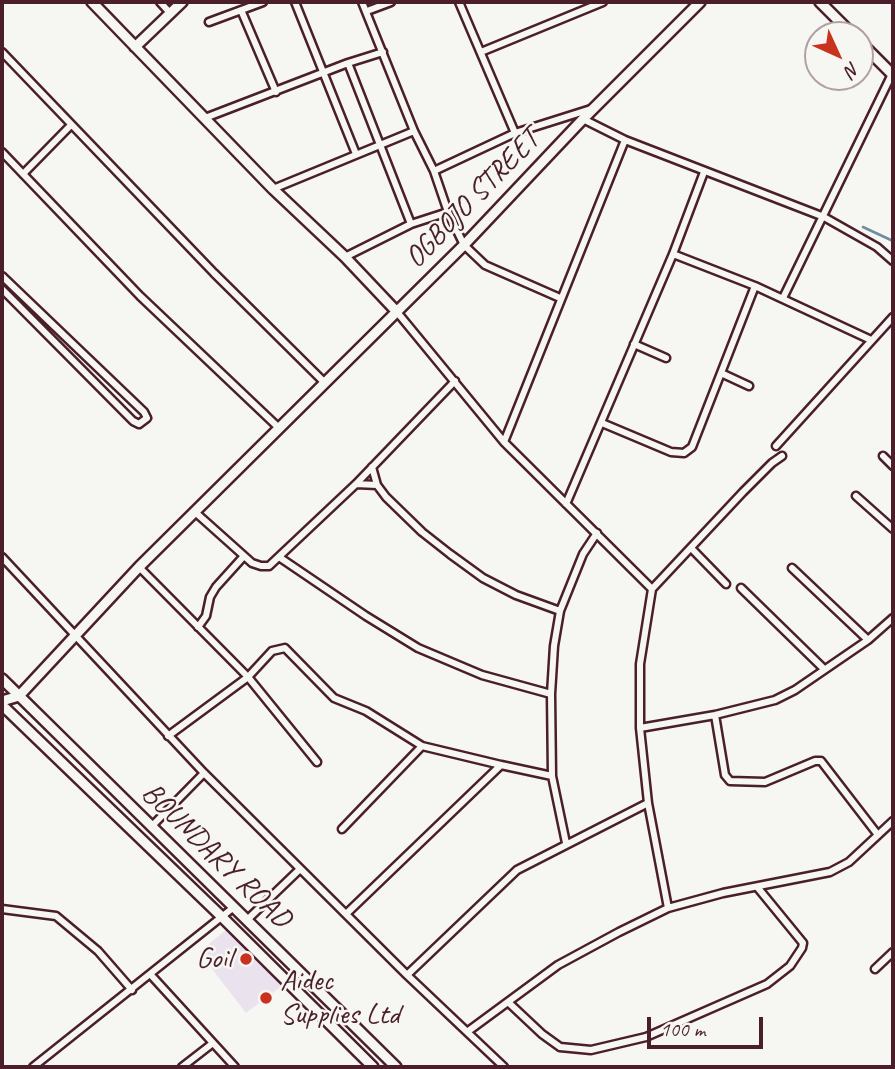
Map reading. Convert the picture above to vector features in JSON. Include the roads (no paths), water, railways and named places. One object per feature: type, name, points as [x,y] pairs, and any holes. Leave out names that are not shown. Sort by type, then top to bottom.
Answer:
[{"type":"street","points":[[92,2],[273,189],[345,257],[397,312],[504,442],[652,589]]},
{"type":"street","points":[[160,2],[171,14]]},
{"type":"street","points":[[135,47],[182,2]]},
{"type":"street","points":[[209,22],[263,2]]},
{"type":"street","points":[[295,2],[356,154]]},
{"type":"street","points":[[362,2],[414,131],[434,171],[447,212],[464,245],[485,265],[560,298]]},
{"type":"street","points":[[367,11],[391,2]]},
{"type":"street","points":[[459,2],[515,133]]},
{"type":"street","points":[[481,52],[603,2]]},
{"type":"street","name":"OGBOJO STREET","points":[[19,696],[139,567],[464,245],[583,119],[700,2]]},
{"type":"street","points":[[821,2],[839,21]]},
{"type":"street","points":[[241,10],[276,92]]},
{"type":"street","points":[[2,52],[214,273],[325,383]]},
{"type":"street","points":[[205,118],[383,52]]},
{"type":"street","points":[[783,298],[893,75],[874,56]]},
{"type":"street","points":[[348,63],[411,224]]},
{"type":"street","points":[[434,171],[515,133],[596,107]]},
{"type":"street","points":[[583,119],[625,140],[824,217],[877,247],[893,261]]},
{"type":"street","points":[[23,174],[71,125]]},
{"type":"street","points":[[273,189],[414,131]]},
{"type":"street","points":[[504,442],[625,140]]},
{"type":"street","points":[[2,152],[140,296],[279,428]]},
{"type":"street","points":[[566,504],[673,254],[704,172]]},
{"type":"street","points":[[345,257],[411,224],[447,212]]},
{"type":"street","points":[[673,254],[783,298],[871,340]]},
{"type":"street","points":[[2,276],[144,412],[147,418],[139,424],[134,421],[2,289]]},
{"type":"street","points":[[602,423],[671,452],[684,453],[692,447],[755,286]]},
{"type":"street","points":[[776,446],[893,317]]},
{"type":"street","points":[[634,344],[666,358]]},
{"type":"street","points":[[720,373],[749,386]]},
{"type":"street","points":[[195,512],[244,556],[261,566],[268,566],[356,484],[455,382]]},
{"type":"street","points":[[668,908],[648,803],[640,728],[640,664],[652,589],[743,492],[782,456]]},
{"type":"street","points":[[883,456],[893,467]]},
{"type":"street","points":[[372,467],[377,485],[386,497],[422,532],[483,578],[516,595],[560,611]]},
{"type":"street","points":[[356,484],[377,485]]},
{"type":"street","points":[[856,496],[893,529]]},
{"type":"street","points":[[566,843],[552,776],[551,694],[554,646],[560,611],[583,554],[597,533]]},
{"type":"street","points":[[691,548],[726,584]]},
{"type":"street","points":[[198,627],[206,616],[216,587],[244,556]]},
{"type":"street","points":[[2,557],[204,773],[407,975],[504,1067]]},
{"type":"street","points":[[279,557],[418,648],[482,675],[551,694]]},
{"type":"street","points":[[139,567],[248,677],[317,762]]},
{"type":"street","points":[[792,568],[868,640]]},
{"type":"street","points":[[741,588],[824,669]]},
{"type":"street","points":[[640,728],[715,715],[775,700],[795,690],[868,640],[893,618]]},
{"type":"street","points":[[168,736],[248,677],[272,651],[285,648],[334,698],[366,711],[422,746],[552,776]]},
{"type":"street","name":"BOUNDARY ROAD","points":[[2,679],[396,1067]]},
{"type":"street","points":[[2,703],[19,696]]},
{"type":"street","name":"BOUNDARY ROAD","points":[[2,703],[373,1067]]},
{"type":"street","points":[[715,715],[725,775],[730,781],[770,781],[815,761],[821,761],[878,835]]},
{"type":"street","points":[[342,829],[422,746]]},
{"type":"street","points":[[346,914],[501,765]]},
{"type":"street","points":[[151,827],[204,773]]},
{"type":"street","points":[[407,975],[517,870],[648,803]]},
{"type":"street","points":[[467,1032],[558,965],[668,908],[723,893],[830,872],[849,862],[893,821]]},
{"type":"street","points":[[247,920],[300,869]]},
{"type":"street","points":[[508,1002],[560,1047],[591,1050],[646,1037],[767,984],[790,966],[803,943],[758,888]]},
{"type":"street","points":[[33,1067],[234,907]]},
{"type":"street","points":[[2,909],[56,916],[98,951],[132,990]]},
{"type":"street","points":[[875,969],[893,952]]},
{"type":"street","points":[[150,974],[235,1067]]},
{"type":"street","points":[[182,1067],[213,1043]]},
{"type":"waterway","points":[[863,227],[893,241]]},
{"type":"place","name":"Goil","points":[[246,959]]},
{"type":"place","name":"Aidec Supplies Ltd","points":[[266,998]]}]
